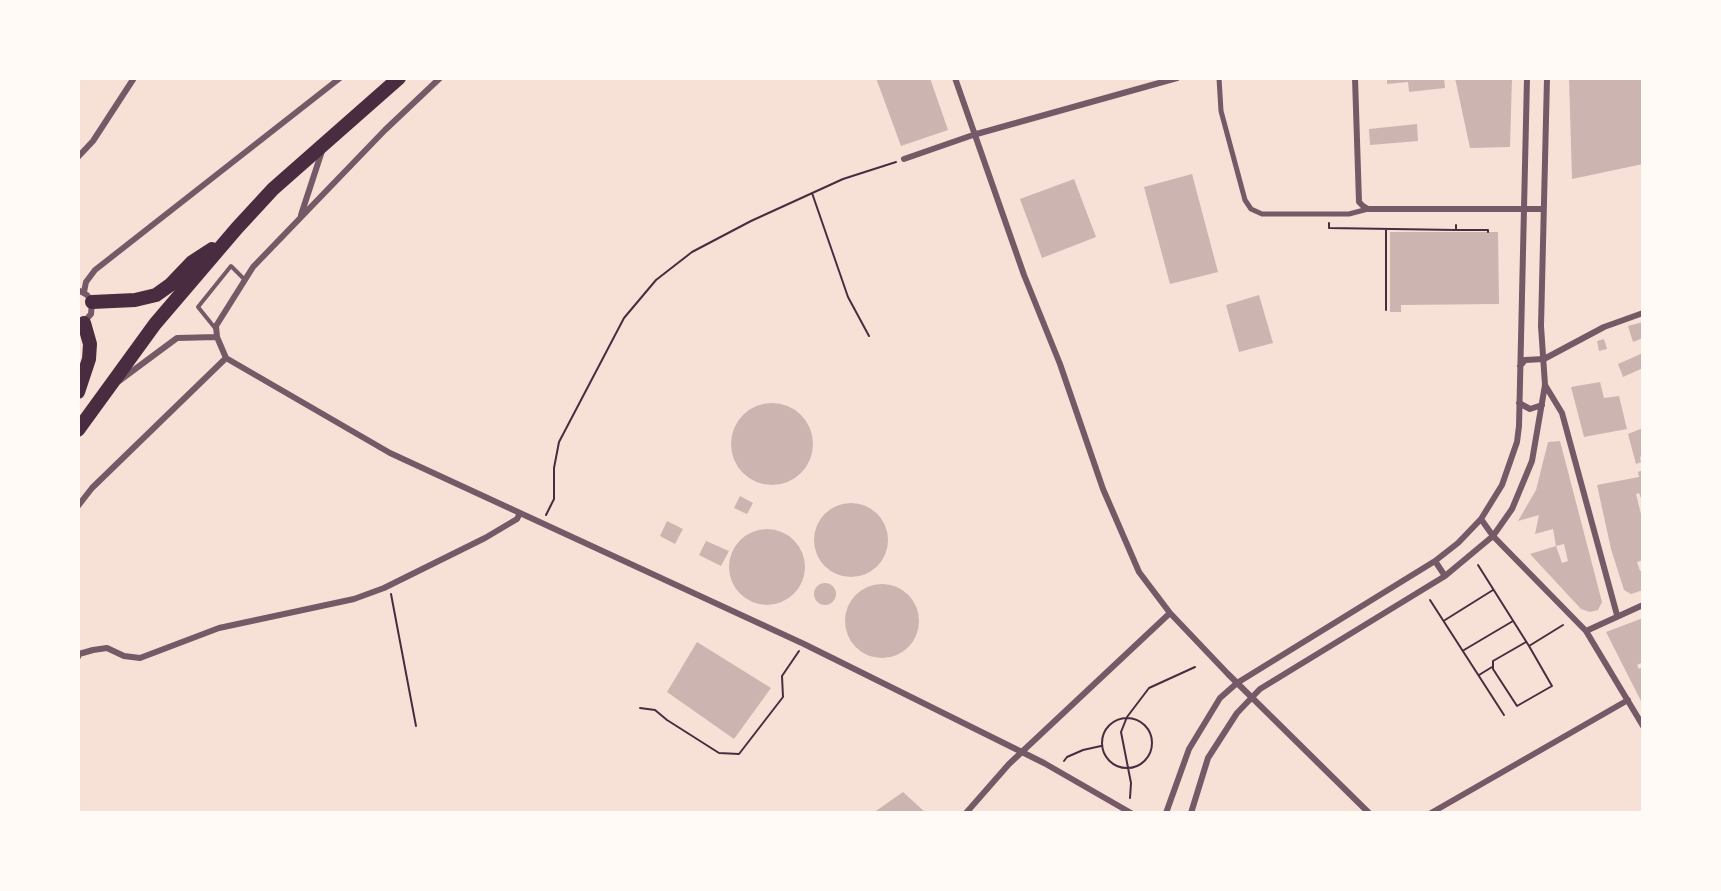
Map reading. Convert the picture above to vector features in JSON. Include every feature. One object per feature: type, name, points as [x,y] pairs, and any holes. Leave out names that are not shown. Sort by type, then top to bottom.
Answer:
[{"type":"highway","points":[[78,430],[155,324],[224,242],[273,189],[399,78]]},
{"type":"highway","points":[[85,294],[135,300],[156,295],[170,285],[192,261],[224,242]]},
{"type":"highway","points":[[78,392],[89,359],[90,344],[81,324]]},
{"type":"street","points":[[78,157],[93,141],[134,78]]},
{"type":"street","points":[[81,324],[92,314],[85,294],[86,282],[95,270],[340,78]]},
{"type":"street","points":[[440,78],[385,130],[253,267],[216,329],[226,358],[390,453],[804,644],[1022,753],[1131,813]]},
{"type":"street","points":[[955,78],[973,135],[1060,364],[1103,489],[1139,572],[1170,613],[1251,698],[1369,813]]},
{"type":"street","points":[[904,159],[973,135],[1177,78]]},
{"type":"street","points":[[1219,78],[1221,111],[1245,200],[1251,209],[1263,214],[1349,214],[1368,209],[1543,209]]},
{"type":"street","points":[[1355,78],[1359,202],[1368,209]]},
{"type":"street","points":[[1166,813],[1177,776],[1202,724],[1221,698],[1238,684],[1435,561],[1458,543],[1481,519],[1502,485],[1517,442],[1527,78]]},
{"type":"street","points":[[1191,813],[1208,758],[1226,728],[1260,689],[1445,576],[1493,536],[1512,509],[1532,462],[1545,385],[1541,326],[1547,78]]},
{"type":"street","points":[[300,219],[324,146]]},
{"type":"street","points":[[1520,367],[1525,360],[1544,359],[1604,327],[1643,313]]},
{"type":"street","points":[[105,393],[177,338],[217,337]]},
{"type":"street","points":[[78,506],[92,489],[226,358]]},
{"type":"street","points":[[1545,385],[1562,413],[1617,615]]},
{"type":"street","points":[[1519,404],[1530,409],[1542,405]]},
{"type":"street","points":[[78,655],[107,648],[124,656],[140,658],[219,627],[354,599],[389,586],[485,538],[517,519],[520,513]]},
{"type":"street","points":[[1481,519],[1493,536],[1586,632],[1643,726]]},
{"type":"street","points":[[1435,561],[1445,576]]},
{"type":"street","points":[[1586,632],[1617,615],[1643,605]]},
{"type":"street","points":[[966,813],[1022,753],[1170,613]]},
{"type":"street","points":[[1431,813],[1628,700]]},
{"type":"lane","points":[[216,329],[198,307],[231,266],[245,280]]},
{"type":"path","points":[[542,522],[554,500],[554,468],[559,442],[624,318],[656,280],[692,252],[812,193],[843,179],[904,159]]},
{"type":"path","points":[[812,193],[848,297],[868,336]]},
{"type":"path","points":[[1329,214],[1329,228],[1488,230],[1488,232]]},
{"type":"path","points":[[1456,225],[1456,230]]},
{"type":"path","points":[[1386,229],[1386,310]]},
{"type":"path","points":[[1478,565],[1529,646],[1552,686],[1517,706],[1493,667],[1492,661],[1526,642]]},
{"type":"path","points":[[389,586],[416,726]]},
{"type":"path","points":[[1446,620],[1493,590]]},
{"type":"path","points":[[1430,600],[1446,620],[1504,715]]},
{"type":"path","points":[[1464,650],[1513,621]]},
{"type":"path","points":[[1529,646],[1563,626]]},
{"type":"path","points":[[640,708],[655,710],[719,753],[739,754],[783,697],[782,676],[804,644]]},
{"type":"path","points":[[1130,798],[1129,768],[1121,732],[1127,717],[1149,688],[1195,667]]},
{"type":"path","points":[[1479,675],[1493,667]]},
{"type":"path","points":[[1127,717],[1145,724],[1152,742],[1146,759],[1129,768],[1110,762],[1101,746],[1105,729],[1111,723],[1127,717]]},
{"type":"path","points":[[1064,761],[1067,757],[1083,750],[1101,746]]},
{"type":"building","points":[[876,78],[930,78],[948,130],[901,146]]},
{"type":"building","points":[[1387,78],[1444,78],[1445,88],[1409,92],[1408,82],[1387,84]]},
{"type":"building","points":[[1455,78],[1512,78],[1510,147],[1470,148]]},
{"type":"building","points":[[1569,78],[1643,78],[1643,164],[1572,179]]},
{"type":"building","points":[[1417,124],[1418,141],[1370,145],[1369,129]]},
{"type":"building","points":[[1192,174],[1218,272],[1170,284],[1144,187]]},
{"type":"building","points":[[1074,179],[1096,237],[1042,258],[1020,199]]},
{"type":"building","points":[[1390,232],[1498,232],[1499,304],[1401,305],[1401,312],[1390,312]]},
{"type":"building","points":[[1259,295],[1273,343],[1239,352],[1226,305]]},
{"type":"building","points":[[1643,322],[1643,338],[1633,342],[1628,326]]},
{"type":"building","points":[[1604,339],[1607,349],[1599,351],[1597,341]]},
{"type":"building","points":[[1643,353],[1643,368],[1623,377],[1618,364]]},
{"type":"building","points":[[1600,382],[1604,398],[1619,396],[1627,429],[1584,437],[1571,387]]},
{"type":"building","points":[[764,403],[780,403],[795,410],[806,421],[813,436],[810,460],[801,473],[780,485],[764,485],[749,478],[738,467],[731,452],[731,436],[738,421],[749,410]]},
{"type":"building","points":[[1643,428],[1643,456],[1640,457],[1641,462],[1636,464],[1628,434]]},
{"type":"building","points":[[1560,441],[1602,602],[1598,610],[1590,612],[1581,609],[1530,554],[1556,546],[1553,529],[1535,534],[1539,515],[1518,521],[1536,490],[1548,442]],"holes":[[[1564,544],[1568,561],[1562,563],[1556,546]]]},
{"type":"building","points":[[1643,470],[1641,483],[1643,504],[1639,493],[1636,494],[1643,522],[1643,560],[1637,562],[1640,571],[1643,570],[1643,590],[1631,594],[1624,590],[1611,549],[1597,485],[1639,477],[1638,472]]},
{"type":"building","points":[[740,496],[753,503],[747,514],[734,508]]},
{"type":"building","points":[[844,503],[858,503],[872,509],[882,519],[888,533],[886,554],[872,571],[858,577],[844,577],[830,571],[820,561],[814,547],[814,533],[820,519],[830,509]]},
{"type":"building","points":[[667,521],[683,529],[675,544],[660,536]]},
{"type":"building","points":[[767,529],[781,532],[794,540],[802,553],[805,567],[802,581],[794,594],[781,602],[767,605],[753,602],[740,594],[732,581],[729,567],[732,553],[740,540],[753,532]]},
{"type":"building","points":[[706,541],[729,551],[721,566],[699,555]]},
{"type":"building","points":[[821,583],[829,583],[836,590],[836,598],[829,605],[821,605],[814,598],[814,590]]},
{"type":"building","points":[[882,584],[903,590],[913,600],[919,621],[913,642],[903,652],[882,658],[861,652],[851,642],[845,621],[851,600],[861,590]]},
{"type":"building","points":[[1643,618],[1643,662],[1637,665],[1639,669],[1643,667],[1643,705],[1606,632]]},
{"type":"building","points":[[697,642],[771,688],[734,739],[667,692]]},
{"type":"building","points":[[903,792],[926,813],[873,813]]}]
